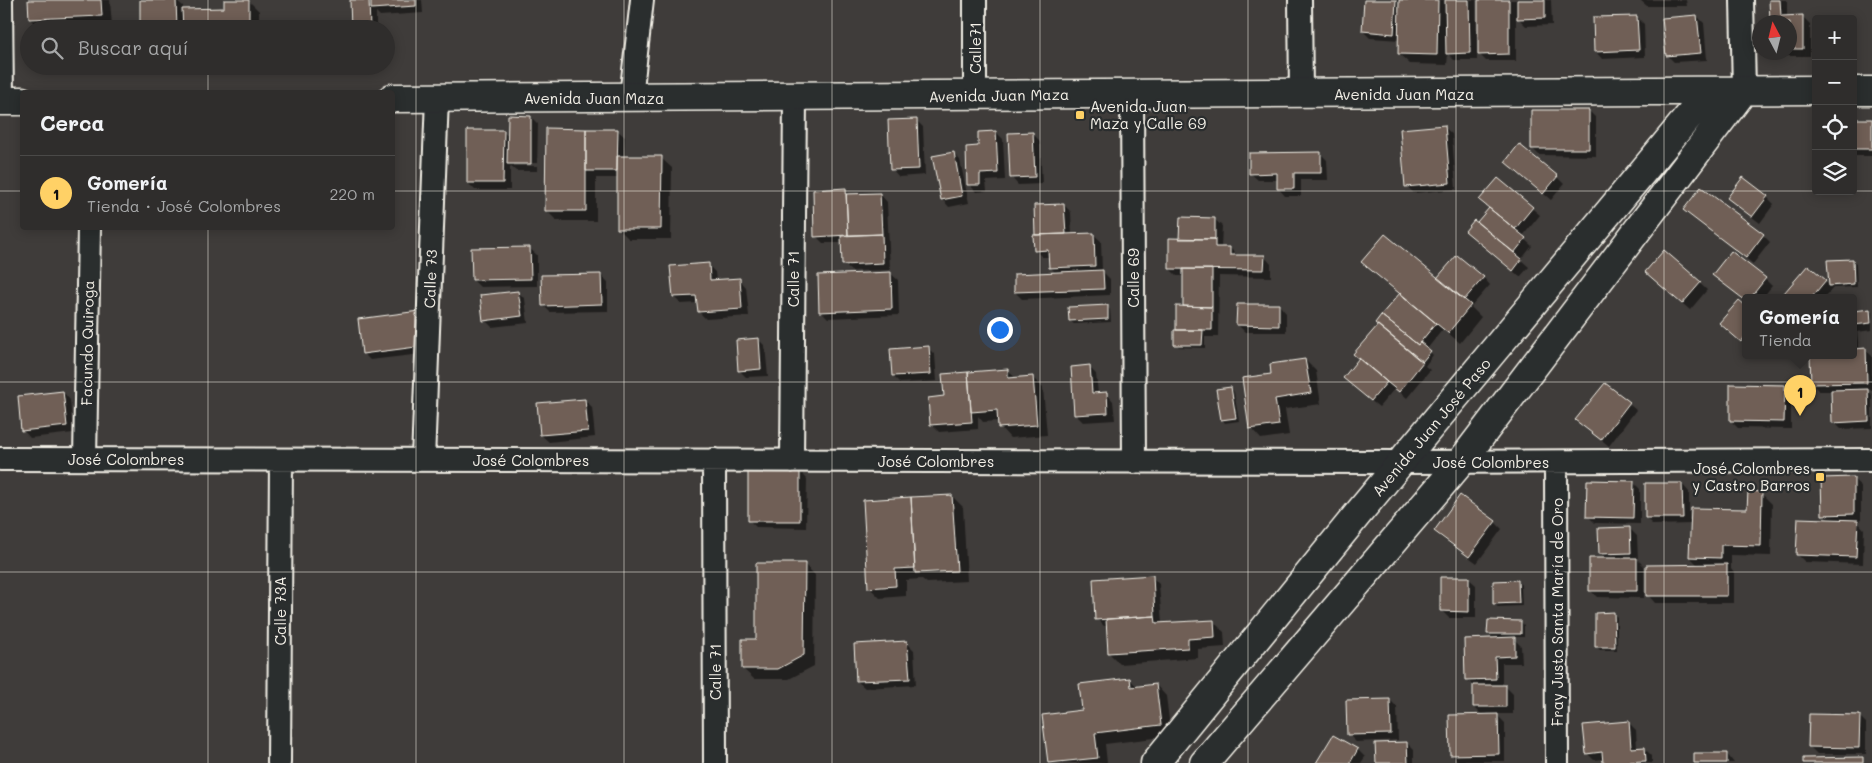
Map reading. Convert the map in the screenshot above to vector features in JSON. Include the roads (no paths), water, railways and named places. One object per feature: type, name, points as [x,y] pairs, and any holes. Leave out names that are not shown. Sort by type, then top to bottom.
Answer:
[{"type":"main road","points":[[1204,763],[1461,462],[1744,90]]},
{"type":"main road","name":"Avenida Juan Maza","points":[[395,98],[1812,90]]},
{"type":"main road","points":[[1857,91],[1872,91]]},
{"type":"main road","name":"Avenida Juan José Paso","points":[[1155,763],[1361,510],[1709,92]]},
{"type":"street","points":[[1,0],[8,101]]},
{"type":"street","points":[[631,98],[642,0]]},
{"type":"street","name":"Calle71","points":[[975,0],[975,96]]},
{"type":"street","points":[[1300,0],[1302,94]]},
{"type":"street","points":[[1742,0],[1744,90]]},
{"type":"street","name":"Calle 69","points":[[1132,94],[1134,462]]},
{"type":"street","name":"Calle 71","points":[[792,461],[795,97]]},
{"type":"street","name":"Calle 73","points":[[423,460],[437,98]]},
{"type":"street","name":"Facundo Quiroga","points":[[85,459],[89,230]]},
{"type":"street","name":"José Colombres","points":[[0,459],[1134,462],[1872,460]]},
{"type":"street","name":"Calle 73A","points":[[279,763],[281,460]]},
{"type":"street","name":"Calle 71","points":[[714,460],[715,763]]},
{"type":"street","name":"Fray Justo Santa María de Oro","points":[[1556,462],[1557,763]]},
{"type":"place","name":"Avenida Juan Maza y Calle 69","points":[[1080,115]]},
{"type":"place","name":"Gomería","points":[[1800,416]]},
{"type":"place","name":"José Colombres y Castro Barros","points":[[1820,477]]}]
